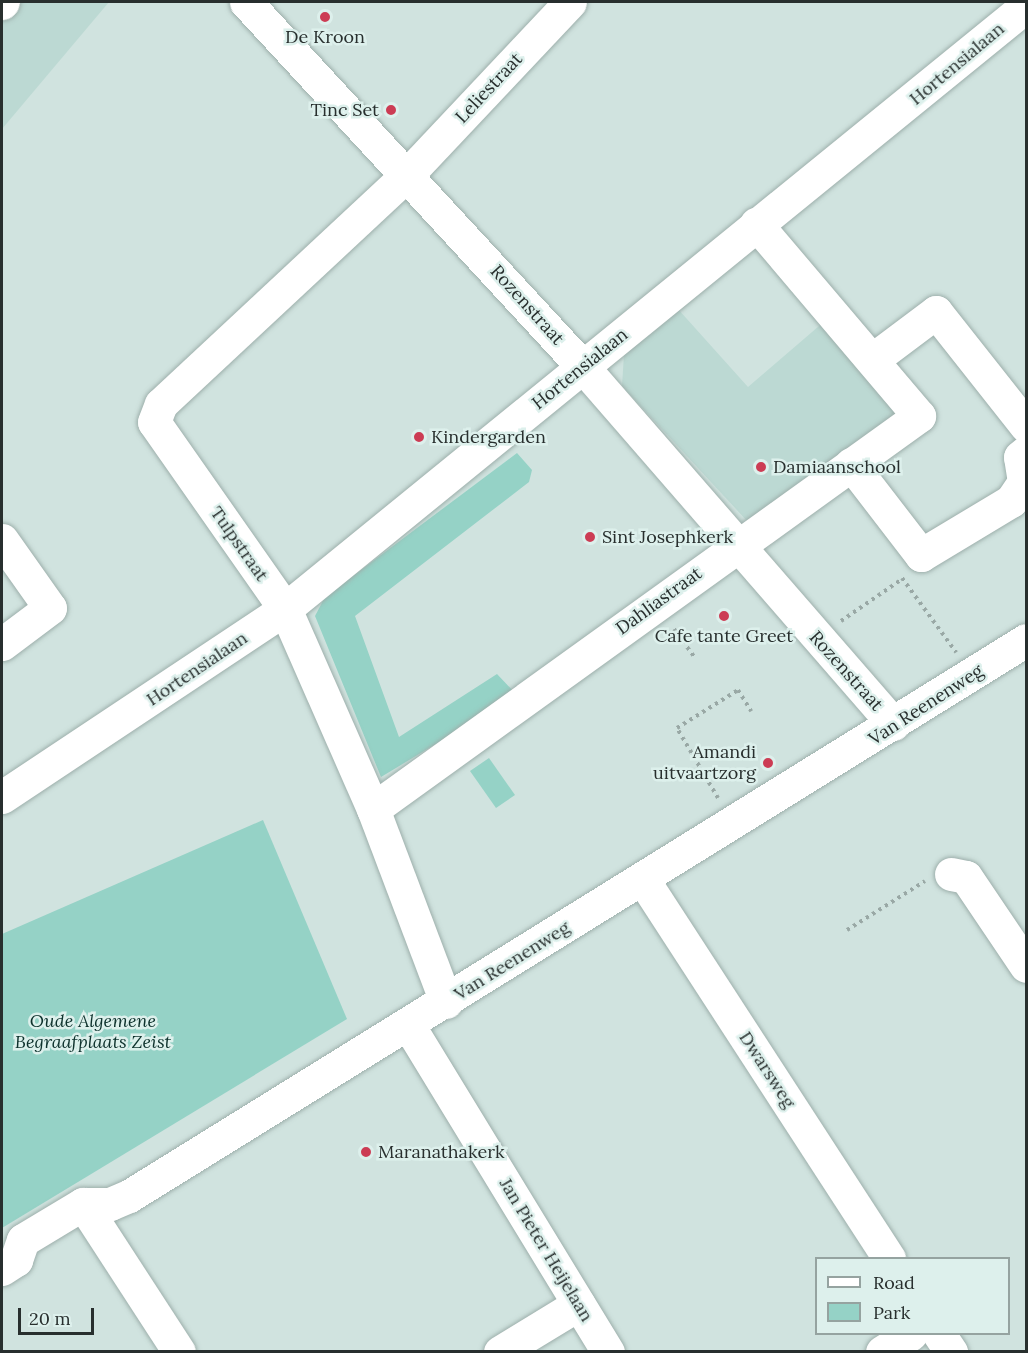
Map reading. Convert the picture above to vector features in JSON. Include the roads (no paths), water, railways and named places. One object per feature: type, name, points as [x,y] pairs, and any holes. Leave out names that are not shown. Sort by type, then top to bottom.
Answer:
[{"type":"street","name":"Rozenstraat","points":[[246,2],[408,174],[583,367],[734,547],[893,724]]},
{"type":"street","name":"Leliestraat","points":[[408,174],[570,2]]},
{"type":"street","name":"Hortensialaan","points":[[2,797],[285,609],[1026,6]]},
{"type":"street","name":"Tulpstraat","points":[[408,174],[161,404],[154,422],[285,609],[373,809],[446,1002]]},
{"type":"street","name":"Dahliastraat","points":[[373,809],[919,416],[756,224]]},
{"type":"street","points":[[872,360],[936,312],[1026,426]]},
{"type":"street","points":[[851,464],[921,555],[1011,501],[1024,482],[1020,457],[1026,452]]},
{"type":"street","points":[[2,540],[50,608],[2,644]]},
{"type":"street","name":"Van Reenenweg","points":[[2,1269],[16,1260],[23,1240],[84,1204],[110,1204],[129,1196],[644,881],[1026,640]]},
{"type":"street","points":[[944,874],[966,877],[1026,966]]},
{"type":"street","name":"Dwarsweg","points":[[644,881],[889,1257]]},
{"type":"street","name":"Jan Pieter Heijelaan","points":[[409,1026],[608,1352]]},
{"type":"street","points":[[84,1204],[179,1352]]},
{"type":"street","points":[[500,1352],[579,1304]]},
{"type":"street","points":[[882,1352],[909,1335]]},
{"type":"street","points":[[940,1335],[951,1352]]},
{"type":"place","name":"De Kroon","points":[[325,17]]},
{"type":"place","name":"Tinc Set","points":[[391,110]]},
{"type":"place","name":"Kindergarden","points":[[419,437]]},
{"type":"place","name":"Damiaanschool","points":[[761,467]]},
{"type":"place","name":"Sint Josephkerk","points":[[590,537]]},
{"type":"place","name":"Cafe tante Greet","points":[[724,616]]},
{"type":"place","name":"Amandi uitvaartzorg","points":[[768,763]]},
{"type":"place","name":"Maranathakerk","points":[[366,1152]]},
{"type":"park label","name":"Oude Algemene Begraafplaats Zeist","points":[[93,1032]]}]
